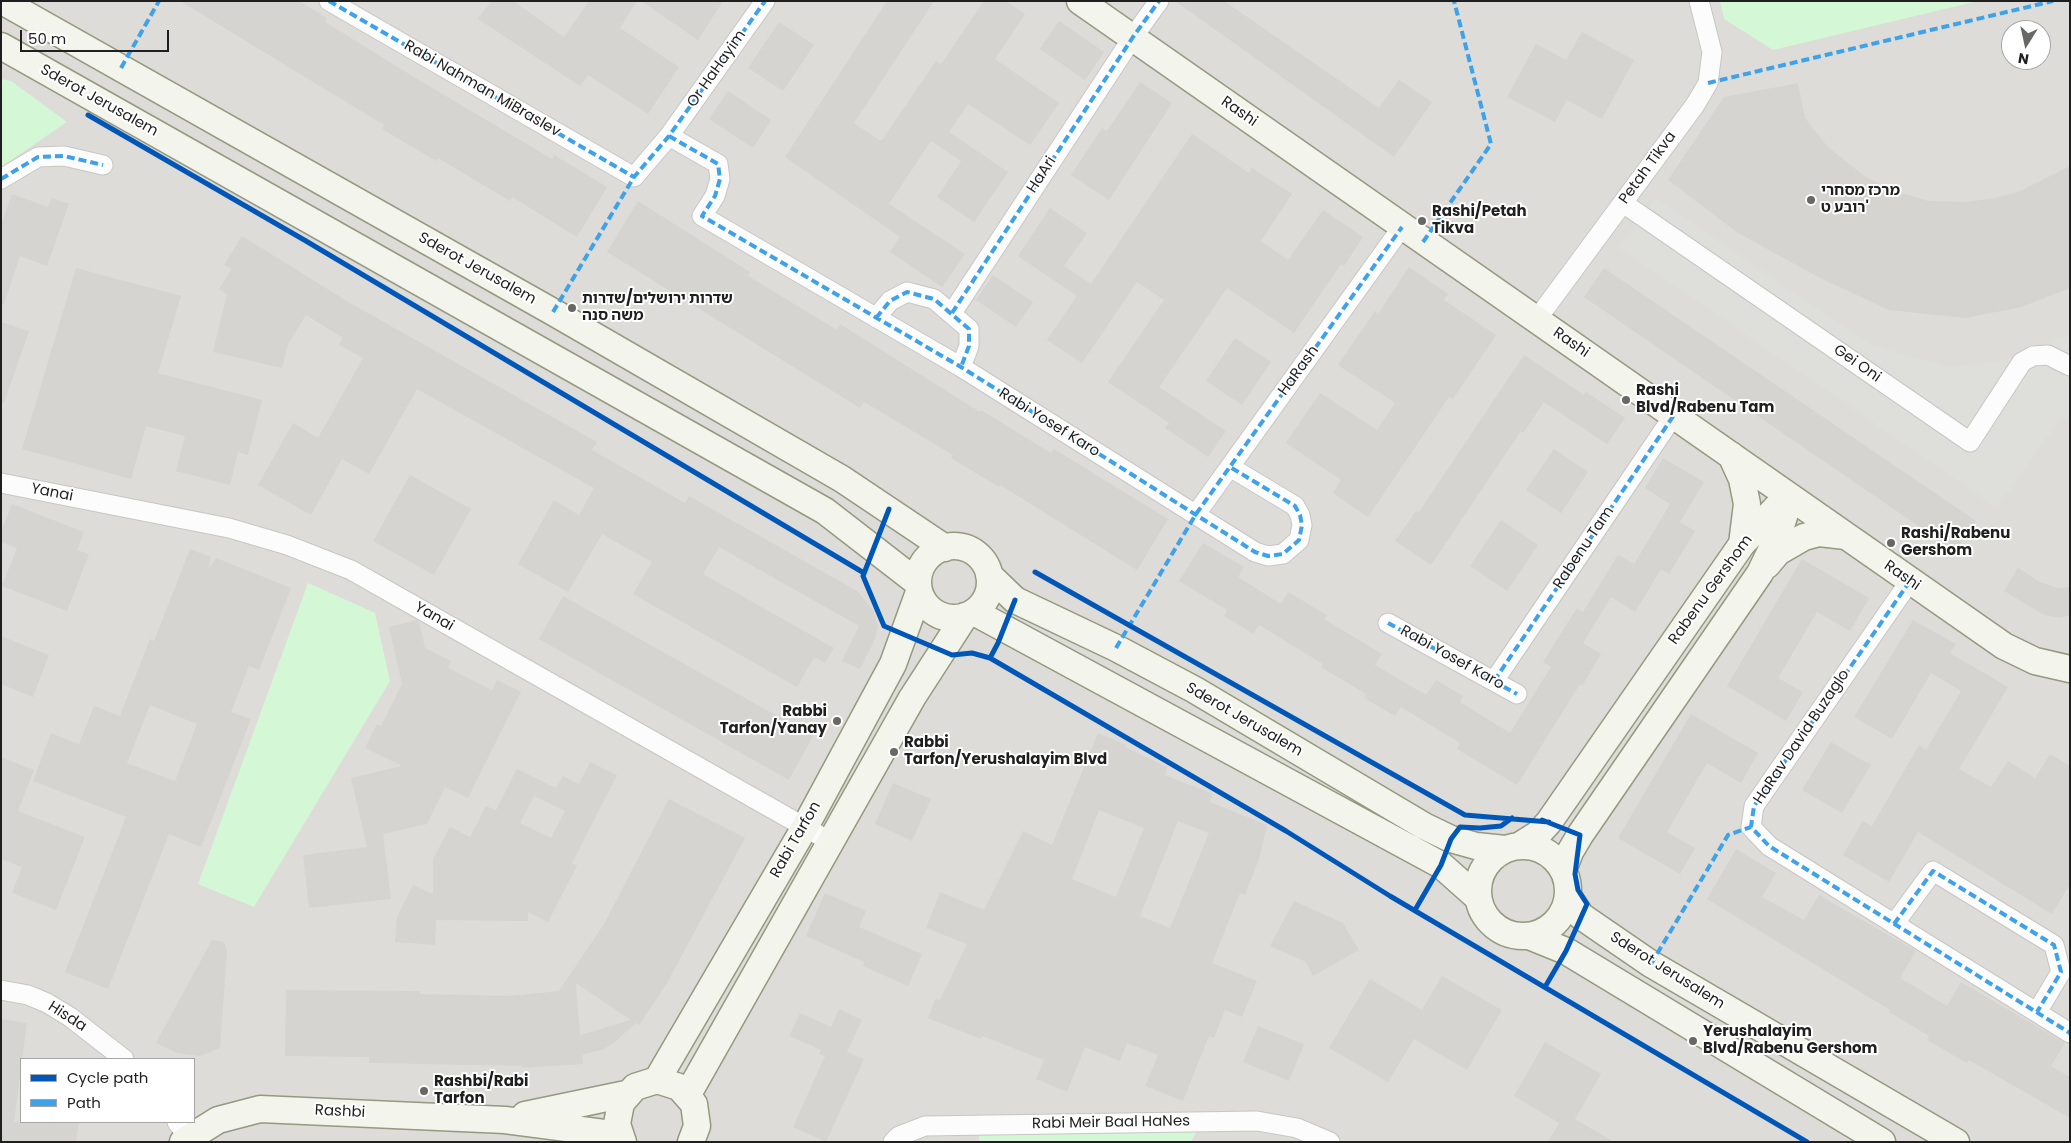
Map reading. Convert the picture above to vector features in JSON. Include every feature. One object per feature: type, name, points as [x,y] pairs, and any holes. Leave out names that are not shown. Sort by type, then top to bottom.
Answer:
[{"type":"main road","name":"Sderot Jerusalem","points":[[2,1],[27,10],[842,479],[945,548]]},
{"type":"main road","name":"Rashi","points":[[1080,1],[2004,646],[2035,661],[2070,669]]},
{"type":"main road","name":"Sderot Jerusalem","points":[[3,49],[825,511],[919,587]]},
{"type":"main road","points":[[1730,455],[1742,479],[1747,504],[1742,544]]},
{"type":"main road","name":"Rabenu Gershom","points":[[1512,847],[1538,834],[1549,822],[1742,544],[1776,508],[1790,497]]},
{"type":"main road","name":"Rabenu Gershom","points":[[1563,870],[1570,852],[1580,835],[1760,573],[1778,536],[1790,497]]},
{"type":"main road","points":[[1760,573],[1778,552],[1804,537],[1819,533],[1846,536]]},
{"type":"main road","points":[[945,548],[970,550],[983,560],[989,575],[987,596],[970,614],[946,617],[937,614],[929,608],[919,587],[923,565],[929,557],[945,548]]},
{"type":"main road","name":"Sderot Jerusalem","points":[[989,575],[1015,600],[1116,648],[1195,690],[1424,826],[1468,844],[1512,847]]},
{"type":"main road","name":"Rabi Tarfon","points":[[657,1080],[805,827],[893,664],[919,587]]},
{"type":"main road","name":"Sderot Jerusalem","points":[[970,614],[1441,865],[1477,897]]},
{"type":"main road","name":"Rabi Tarfon","points":[[688,1094],[912,698],[970,614]]},
{"type":"main road","points":[[1530,846],[1550,854],[1563,870],[1568,896],[1562,914],[1546,930],[1529,936],[1517,936],[1495,927],[1486,918],[1477,897],[1477,885],[1486,863],[1512,847],[1530,846]]},
{"type":"main road","name":"Sderot Jerusalem","points":[[1568,896],[1581,916],[1651,964],[1956,1142]]},
{"type":"main road","points":[[1529,936],[1566,951],[1882,1142]]},
{"type":"main road","points":[[657,1080],[679,1087],[688,1094],[697,1115],[698,1136]]},
{"type":"main road","name":"Rashbi","points":[[505,1120],[626,1094],[646,1082],[657,1080]]},
{"type":"main road","points":[[621,1138],[617,1114],[626,1094]]},
{"type":"main road","name":"Rashbi","points":[[183,1133],[218,1120],[260,1109],[505,1120],[621,1138]]},
{"type":"street","name":"Rabi Nahman MiBraslev","points":[[329,1],[354,7],[634,177]]},
{"type":"street","name":"Or HaHayim","points":[[634,177],[669,136],[765,1]]},
{"type":"street","name":"HaAri","points":[[952,313],[1133,37],[1159,1]]},
{"type":"street","name":"Petah Tikva","points":[[1537,319],[1695,105],[1708,83],[1712,52],[1699,1]]},
{"type":"street","name":"Rabi Yosef Karo","points":[[669,136],[718,164],[720,179],[715,196],[702,216],[961,367],[1255,552],[1268,556],[1283,554],[1299,540],[1302,524],[1300,514],[1295,506],[1230,467]]},
{"type":"street","points":[[1,179],[38,157],[64,156],[102,165]]},
{"type":"street","name":"Gei Oni","points":[[1623,203],[1970,442],[2022,362],[2033,356],[2048,355],[2070,366]]},
{"type":"street","name":"HaRash","points":[[1196,514],[1402,227]]},
{"type":"street","points":[[876,318],[890,300],[907,292],[934,299],[969,329],[969,346],[961,367]]},
{"type":"street","name":"Rabenu Tam","points":[[1494,681],[1674,415]]},
{"type":"street","name":"Yanai","points":[[1,483],[229,528],[287,545],[351,570],[831,842]]},
{"type":"street","name":"HaRav David Buzaglo","points":[[1910,581],[1754,806],[1750,827],[1769,846],[2070,1033]]},
{"type":"street","name":"Rabi Yosef Karo","points":[[1388,623],[1517,694]]},
{"type":"street","points":[[1894,924],[1933,870],[2054,945],[2061,972],[2037,1012]]},
{"type":"street","name":"Hisda","points":[[1,990],[28,994],[47,1003],[70,1017],[123,1058]]},
{"type":"street","name":"Rabi Meir Baal HaNes","points":[[893,1142],[898,1136],[925,1126],[1257,1121],[1297,1128],[1330,1142]]},
{"type":"shaded area","points":[[1,1],[2070,1],[2070,1142],[1,1142]]},
{"type":"shaded area","points":[[1655,198],[1872,345],[1948,367],[2006,360],[2070,334],[2070,424],[2061,418],[1997,508],[1618,247]]},
{"type":"green space","points":[[1720,1],[1978,1],[1773,50],[1724,19]]},
{"type":"green space","points":[[1,79],[11,81],[67,122],[1,167]]},
{"type":"green space","points":[[308,583],[375,613],[390,681],[254,907],[198,884]]},
{"type":"green space","points":[[1197,1131],[1191,1142],[980,1142],[978,1132]]},
{"type":"building","points":[[180,1],[299,1],[327,18],[325,22],[414,77],[552,159],[554,155],[607,187],[577,237],[512,197],[510,201],[438,158],[436,161],[382,129],[384,125]]},
{"type":"building","points":[[491,1],[513,1],[564,37],[589,1],[637,1],[620,28],[679,67],[648,114],[588,75],[580,86],[478,19]]},
{"type":"building","points":[[641,1],[723,1],[698,40]]},
{"type":"building","points":[[887,1],[934,1],[854,123],[879,140],[882,140],[936,61],[941,64],[984,1],[1006,1],[1025,14],[995,59],[1059,103],[1030,145],[968,104],[949,132],[1008,172],[974,222],[937,197],[961,161],[931,141],[889,204],[965,254],[942,287],[890,252],[900,237],[785,157]]},
{"type":"building","points":[[1175,1],[1224,1],[1379,108],[1399,80],[1432,102],[1394,157]]},
{"type":"building","points":[[1059,21],[1104,52],[1085,80],[1040,49]]},
{"type":"building","points":[[779,22],[814,45],[783,91],[748,68]]},
{"type":"building","points":[[1582,32],[1634,60],[1602,119],[1567,100],[1555,122],[1507,97],[1536,44],[1566,60]]},
{"type":"building","points":[[1140,82],[1172,103],[1109,200],[1071,175],[1102,128],[1107,131]]},
{"type":"building","name":"מרכז מסחרי רובע ט'","points":[[1798,83],[1805,118],[1827,146],[1864,176],[1898,192],[1929,201],[1964,202],[1991,199],[2018,192],[2070,166],[2070,288],[2022,307],[1965,318],[1889,310],[1822,279],[1738,233],[1668,180],[1724,97]]},
{"type":"building","points":[[728,91],[771,120],[753,148],[709,119]]},
{"type":"building","points":[[1192,134],[1249,173],[1252,168],[1292,194],[1261,241],[1288,260],[1323,210],[1363,237],[1344,266],[1341,264],[1294,333],[1227,288],[1159,387],[1226,431],[1208,457],[1165,428],[1169,423],[1108,382],[1164,300],[1137,282],[1082,363],[1047,340],[1077,296],[1018,256],[1050,208],[1087,233],[1064,266],[1091,284]]},
{"type":"building","points":[[12,194],[48,207],[52,198],[69,204],[47,266],[20,256],[4,304],[1,303],[1,225]]},
{"type":"building","points":[[638,201],[750,272],[748,276],[837,330],[840,324],[980,412],[981,410],[1051,453],[1054,449],[1168,519],[1137,570],[1000,485],[999,487],[951,458],[953,455],[864,402],[860,408],[607,252]]},
{"type":"building","points":[[242,236],[350,303],[597,442],[592,450],[685,503],[689,496],[857,591],[873,610],[878,626],[875,639],[860,669],[842,661],[859,626],[719,547],[703,574],[834,648],[825,663],[814,657],[797,687],[633,594],[652,562],[602,534],[568,592],[518,564],[554,500],[579,515],[594,488],[417,389],[369,474],[342,459],[311,515],[258,485],[293,423],[318,438],[363,358],[339,345],[343,338],[306,315],[288,344],[282,368],[213,352],[227,294],[219,289],[232,269],[224,265]]},
{"type":"building","points":[[1409,267],[1448,294],[1444,300],[1496,335],[1453,399],[1449,397],[1368,517],[1333,493],[1341,480],[1286,443],[1320,393],[1377,430],[1395,403],[1338,365],[1375,311],[1378,314]]},
{"type":"building","points":[[76,268],[181,296],[158,373],[262,400],[248,455],[238,452],[230,485],[176,471],[185,436],[146,426],[131,479],[22,449]]},
{"type":"building","points":[[1604,268],[1976,521],[1955,551],[1584,297]]},
{"type":"building","points":[[993,275],[1033,302],[1016,327],[976,300]]},
{"type":"building","points":[[1,322],[29,331],[4,403],[1,402]]},
{"type":"building","points":[[1235,338],[1271,362],[1242,405],[1206,381]]},
{"type":"building","points":[[1524,355],[1584,395],[1586,392],[1625,418],[1607,444],[1544,402],[1523,433],[1521,431],[1431,565],[1395,541],[1416,511],[1419,512]]},
{"type":"building","points":[[1554,449],[1588,472],[1561,513],[1526,490]]},
{"type":"building","points":[[1663,458],[1704,482],[1680,522],[1695,531],[1669,574],[1661,569],[1635,612],[1611,597],[1583,643],[1601,654],[1517,785],[1457,749],[1460,743],[1401,707],[1395,716],[1364,698],[1366,694],[1321,667],[1323,664],[1259,625],[1253,634],[1224,616],[1227,610],[1179,581],[1203,543],[1244,567],[1238,577],[1281,604],[1288,592],[1327,615],[1324,619],[1382,654],[1375,665],[1426,695],[1436,680],[1463,696],[1460,702],[1510,733],[1551,667],[1543,662],[1577,608],[1583,612],[1618,555],[1634,564],[1670,504],[1645,488]]},
{"type":"building","points":[[410,475],[471,509],[434,575],[373,541]]},
{"type":"building","points":[[12,504],[84,532],[77,550],[89,554],[67,611],[2,586],[17,548],[1,542],[1,532]]},
{"type":"building","points":[[1501,520],[1538,545],[1507,591],[1470,566]]},
{"type":"building","points":[[190,549],[211,557],[209,567],[216,558],[291,588],[259,670],[249,666],[231,712],[251,719],[201,847],[169,834],[108,989],[65,972],[126,817],[33,781],[51,733],[79,744],[94,706],[120,716],[150,639],[154,641]],"holes":[[[150,705],[197,724],[175,781],[127,763]]]},
{"type":"building","points":[[1802,559],[1869,598],[1850,631],[1817,612],[1778,678],[1803,692],[1786,721],[1727,686]]},
{"type":"building","points":[[2018,568],[2040,582],[2058,588],[2070,587],[2070,615],[2060,618],[2044,615],[2004,591]]},
{"type":"building","points":[[563,596],[813,736],[789,780],[539,639]]},
{"type":"building","points":[[417,620],[425,648],[451,661],[448,668],[492,690],[497,680],[521,692],[468,798],[445,787],[427,824],[383,834],[391,899],[309,908],[303,855],[367,847],[351,778],[402,766],[365,748],[377,724],[381,726],[402,684],[389,627]]},
{"type":"building","points":[[1913,620],[1956,644],[1950,653],[2008,687],[1959,769],[1991,787],[2008,761],[2035,778],[2050,754],[2070,766],[2070,884],[2052,914],[1918,832],[1889,882],[1843,855],[1863,821],[1872,826],[1919,745],[1926,750],[1961,691],[1931,673],[1892,739],[1854,717]]},
{"type":"building","points":[[1,636],[49,655],[33,697],[1,684]]},
{"type":"building","points":[[1691,714],[1758,753],[1741,783],[1707,763],[1667,832],[1695,848],[1680,874],[1618,838]]},
{"type":"building","points":[[1098,733],[1126,745],[1125,747],[1167,767],[1165,775],[1213,794],[1210,802],[1267,825],[1259,859],[1245,895],[1240,893],[1212,963],[1257,981],[1242,1017],[1225,1010],[1214,1038],[1209,1036],[1183,1101],[1145,1086],[1158,1055],[1127,1043],[1120,1061],[1085,1047],[1067,1092],[1036,1079],[1044,1060],[982,1036],[981,1039],[928,1018],[936,998],[940,1000],[967,944],[926,928],[940,892],[984,910],[1023,831],[1052,845]],"holes":[[[1099,810],[1144,828],[1116,897],[1072,879]],[[1178,821],[1209,833],[1170,928],[1140,916]]]},
{"type":"building","points":[[1831,742],[1871,765],[1842,813],[1802,790]]},
{"type":"building","points":[[1,757],[34,770],[18,811],[85,837],[56,910],[12,893],[22,867],[1,859]]},
{"type":"building","points":[[590,762],[617,775],[572,863],[577,866],[548,922],[528,912],[528,921],[436,920],[435,945],[395,942],[397,917],[413,885],[433,894],[433,859],[450,827],[470,837],[486,806],[496,810],[517,769],[556,788],[563,776],[579,784]],"holes":[[[534,796],[565,811],[551,838],[520,823]]]},
{"type":"building","points":[[893,783],[931,799],[912,841],[875,824]]},
{"type":"building","points":[[669,799],[745,838],[667,983],[639,1025],[636,1023],[604,1049],[582,1055],[583,1064],[523,1068],[522,1066],[369,1063],[369,1057],[285,1056],[286,990],[420,991],[420,994],[508,996],[559,991],[604,924]],"holes":[[[576,983],[631,1020],[580,1035]]]},
{"type":"building","points":[[1736,849],[1776,873],[1762,897],[1804,920],[1819,895],[1916,951],[1900,978],[1947,1006],[1961,982],[2065,1043],[2051,1066],[2070,1077],[2070,1118],[1969,1060],[1967,1063],[1927,1040],[1929,1036],[1889,1012],[1890,1010],[1707,899]]},
{"type":"building","points":[[825,893],[866,911],[859,927],[922,954],[908,986],[863,966],[864,962],[806,936]]},
{"type":"building","points":[[1294,901],[1343,923],[1359,950],[1313,976],[1306,962],[1270,946]]},
{"type":"building","points":[[212,940],[224,942],[227,952],[220,1048],[200,1056],[177,1053],[156,1043]]},
{"type":"building","points":[[1442,976],[1502,1010],[1467,1070],[1414,1039],[1388,1082],[1329,1048],[1370,979],[1422,1010]]},
{"type":"building","points":[[839,1009],[862,1020],[847,1052],[864,1059],[826,1142],[793,1127],[825,1056],[819,1054],[821,1050],[789,1036],[800,1013],[831,1027]]},
{"type":"building","points":[[1,1019],[27,1023],[22,1058],[20,1058],[20,1076],[14,1122],[79,1123],[76,1142],[1,1142]]},
{"type":"building","points":[[1258,1026],[1304,1044],[1289,1081],[1243,1062]]},
{"type":"building","points":[[1545,1042],[1601,1074],[1575,1119],[1614,1142],[1548,1142],[1559,1123],[1514,1096]]},
{"type":"marked path","points":[[121,68],[159,1]]},
{"type":"marked path","points":[[329,1],[634,177]]},
{"type":"marked path","points":[[553,312],[634,177],[669,136],[765,1]]},
{"type":"marked path","points":[[952,313],[1133,37],[1159,1]]},
{"type":"marked path","points":[[1423,242],[1491,144],[1454,1]]},
{"type":"marked path","points":[[1708,83],[2053,1]]},
{"type":"marked path","points":[[669,136],[718,164],[720,179],[715,196],[702,216],[961,367],[1255,552],[1268,556],[1283,554],[1299,540],[1302,525],[1300,515],[1295,506],[1230,467]]},
{"type":"marked path","points":[[1,179],[38,157],[64,156],[103,165]]},
{"type":"marked path","points":[[1116,648],[1196,514],[1402,227]]},
{"type":"marked path","points":[[876,318],[890,301],[907,292],[934,299],[969,329],[969,346],[961,367]]},
{"type":"marked path","points":[[1494,681],[1674,415]]},
{"type":"marked path","points":[[1910,581],[1754,806],[1751,827],[1769,846],[2070,1033]]},
{"type":"marked path","points":[[1388,623],[1517,694]]},
{"type":"marked path","points":[[1651,964],[1728,835],[1751,827]]},
{"type":"marked path","points":[[1894,924],[1933,871],[2054,945],[2061,972],[2037,1012]]},
{"type":"cycle path","points":[[88,115],[306,241],[864,573]]},
{"type":"cycle path","points":[[889,509],[863,576],[884,626],[952,655],[972,653],[990,658],[1015,600]]},
{"type":"cycle path","points":[[1035,572],[1465,815],[1549,822]]},
{"type":"cycle path","points":[[990,658],[1286,831],[1390,896],[1807,1142]]},
{"type":"cycle path","points":[[1415,910],[1441,865],[1451,839],[1460,827],[1501,826],[1512,818]]},
{"type":"cycle path","points":[[1542,820],[1580,835],[1575,874],[1578,890],[1587,904],[1566,951],[1545,987]]},
{"type":"place","name":"מרכז מסחרי רובע ט'","points":[[1811,200]]},
{"type":"place","name":"Rashi/Petah Tikva","points":[[1422,221]]},
{"type":"place","name":"שדרות ירושלים/שדרות משה סנה","points":[[572,308]]},
{"type":"place","name":"Rashi Blvd/Rabenu Tam","points":[[1626,400]]},
{"type":"place","name":"Rashi/Rabenu Gershom","points":[[1891,543]]},
{"type":"place","name":"Rabbi Tarfon/Yanay","points":[[837,721]]},
{"type":"place","name":"Rabbi Tarfon/Yerushalayim Blvd","points":[[894,752]]},
{"type":"place","name":"Yerushalayim Blvd/Rabenu Gershom","points":[[1693,1041]]},
{"type":"place","name":"Rashbi/Rabi Tarfon","points":[[424,1091]]}]
